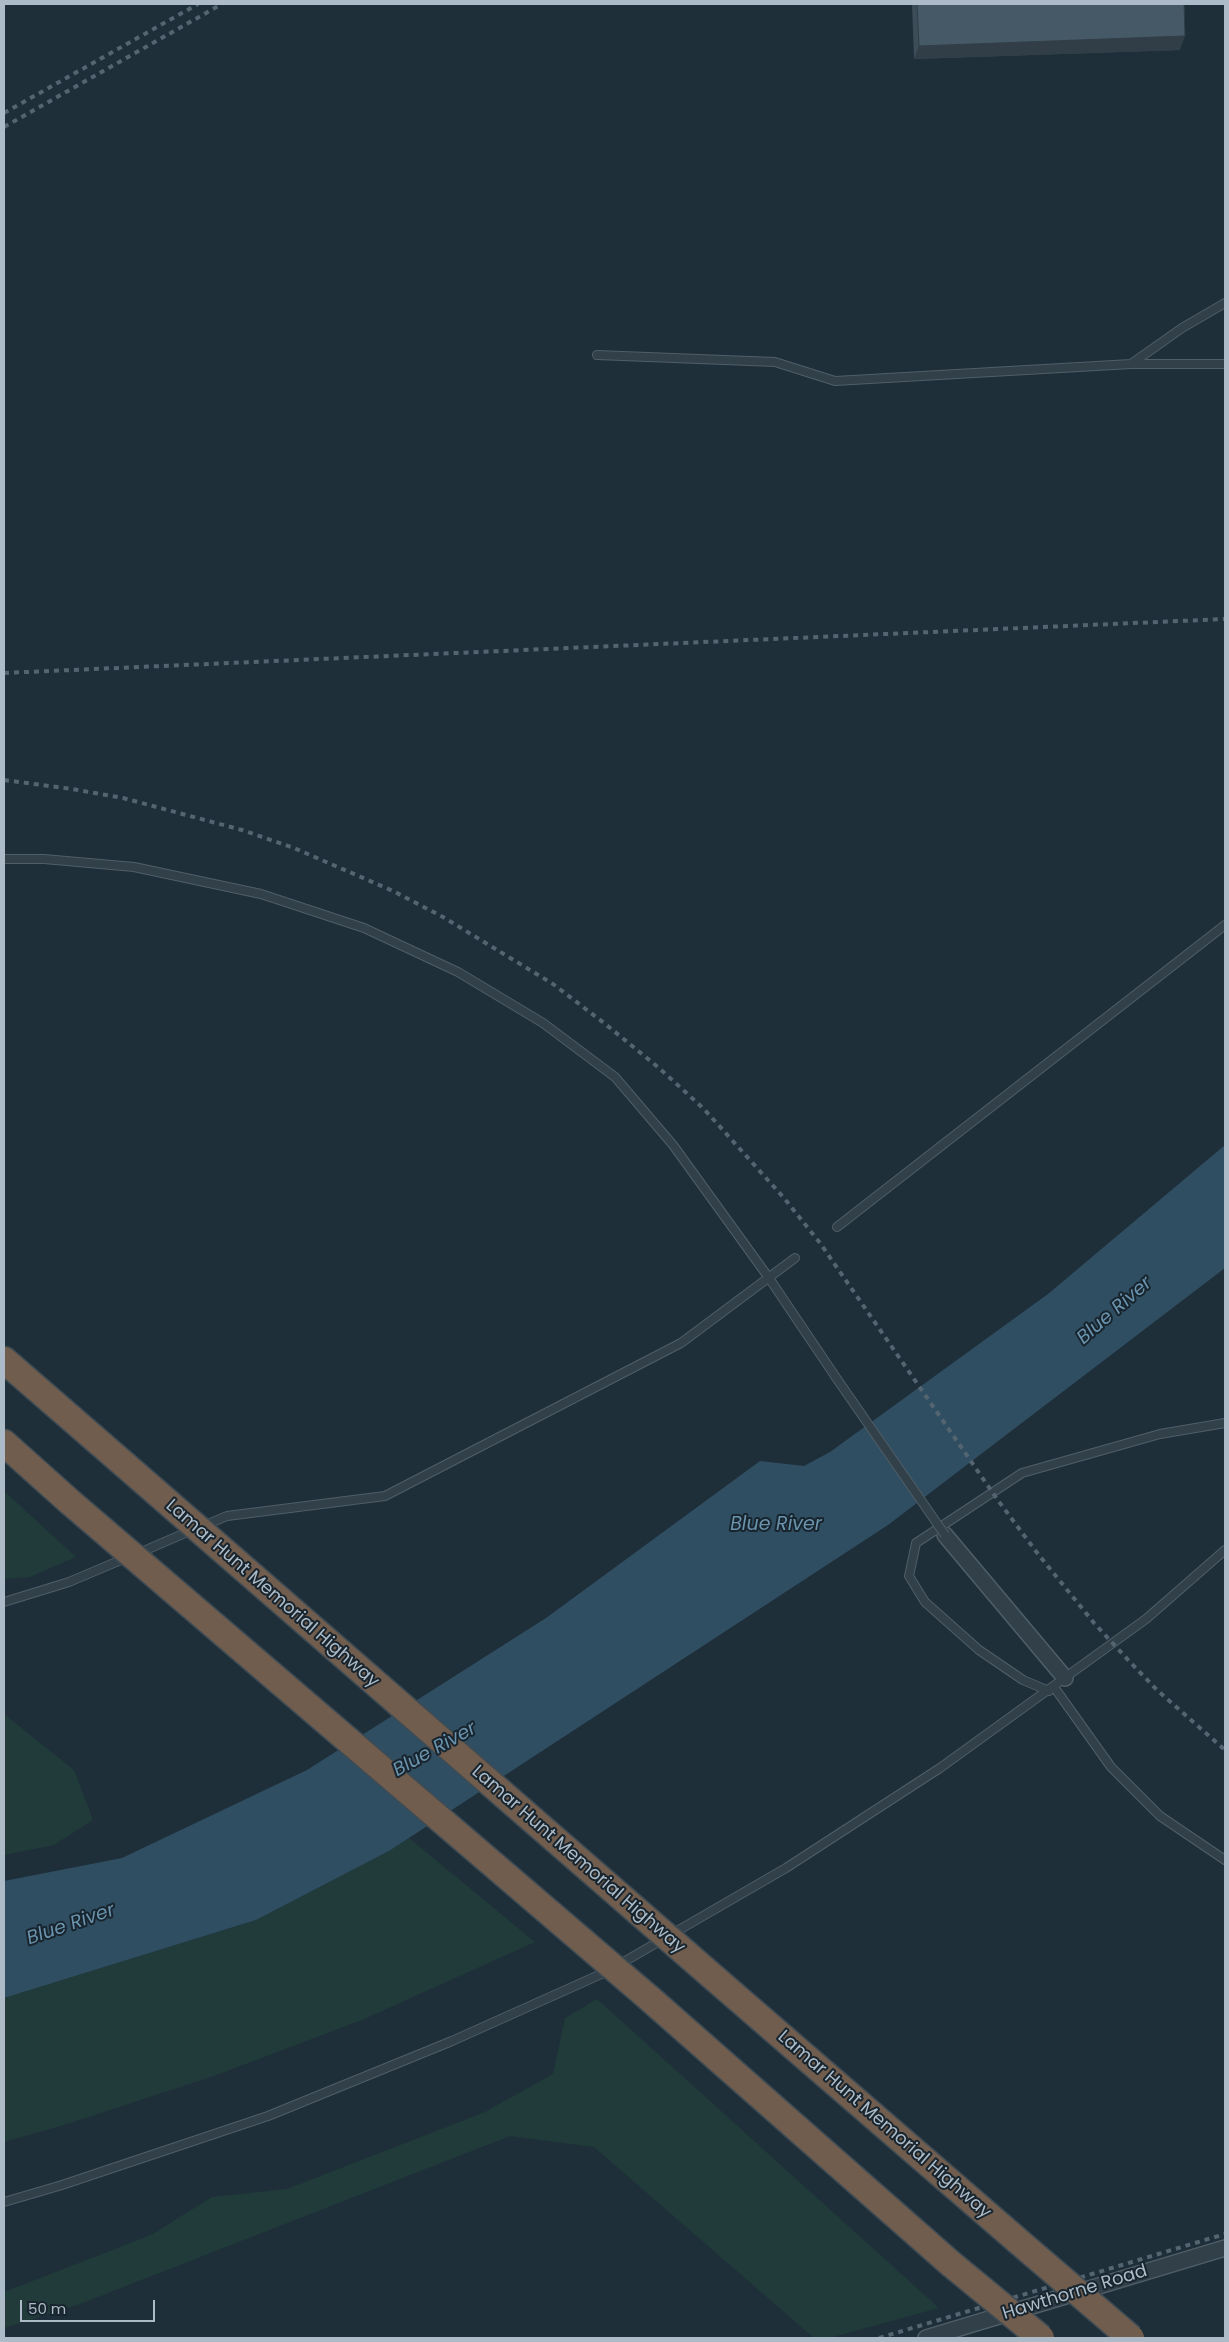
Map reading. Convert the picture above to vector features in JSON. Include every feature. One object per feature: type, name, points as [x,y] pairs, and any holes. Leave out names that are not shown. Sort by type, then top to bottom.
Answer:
[{"type":"highway","name":"Lamar Hunt Memorial Highway","points":[[4,1360],[1131,2338]]},
{"type":"highway","points":[[4,1443],[70,1502],[649,1998],[950,2263],[1041,2338]]},
{"type":"street","points":[[945,1535],[1056,1685]]},
{"type":"street","name":"Hawthorne Road","points":[[926,2338],[1225,2248]]},
{"type":"lane","points":[[1131,364],[1182,328],[1225,302]]},
{"type":"lane","points":[[597,355],[775,362],[835,381],[1131,364],[1225,364]]},
{"type":"lane","points":[[4,858],[44,859],[134,867],[261,894],[364,928],[458,972],[543,1023],[615,1077],[673,1146],[769,1278],[945,1535]]},
{"type":"lane","points":[[838,1227],[1148,983],[1225,926]]},
{"type":"lane","points":[[4,1609],[6,1602],[69,1582],[227,1516],[385,1496],[681,1343],[795,1258]]},
{"type":"lane","points":[[1225,1423],[1160,1434],[1022,1473],[916,1543],[909,1576],[925,1602],[979,1650],[1023,1680],[1056,1685],[1111,1767],[1160,1816],[1225,1860]]},
{"type":"lane","points":[[4,2202],[62,2186],[268,2116],[452,2041],[608,1971],[786,1868],[940,1768],[1146,1619],[1225,1550]]},
{"type":"green space","points":[[4,1491],[76,1557],[30,1577],[4,1579]]},
{"type":"green space","points":[[4,1714],[74,1770],[93,1820],[54,1845],[4,1855]]},
{"type":"green space","points":[[409,1838],[535,1942],[362,2020],[214,2076],[64,2125],[4,2142],[4,1998],[256,1920],[389,1851]]},
{"type":"green space","points":[[597,1999],[939,2308],[829,2338],[814,2338],[594,2147],[510,2136],[80,2304],[4,2328],[4,2292],[151,2235],[212,2197],[287,2189],[485,2112],[553,2074],[565,2018]]},
{"type":"water","name":"Blue River","points":[[1225,1145],[1225,1268],[888,1525],[389,1851],[256,1920],[4,1998],[4,1881],[122,1858],[307,1770],[546,1618],[760,1461],[804,1466],[830,1452],[1048,1294]]},
{"type":"building","points":[[917,4],[1184,4],[1185,36],[919,46]]},
{"type":"railway","points":[[4,113],[198,4]]},
{"type":"railway","points":[[4,127],[222,4]]},
{"type":"railway","points":[[4,673],[1225,619]]},
{"type":"railway","points":[[4,780],[123,798],[242,830],[294,848],[393,891],[443,917],[553,984],[604,1023],[659,1068],[704,1109],[784,1198],[820,1243],[997,1499],[1038,1554],[1094,1623],[1130,1662],[1157,1690],[1225,1750]]},
{"type":"railway","points":[[879,2338],[1225,2234]]}]
